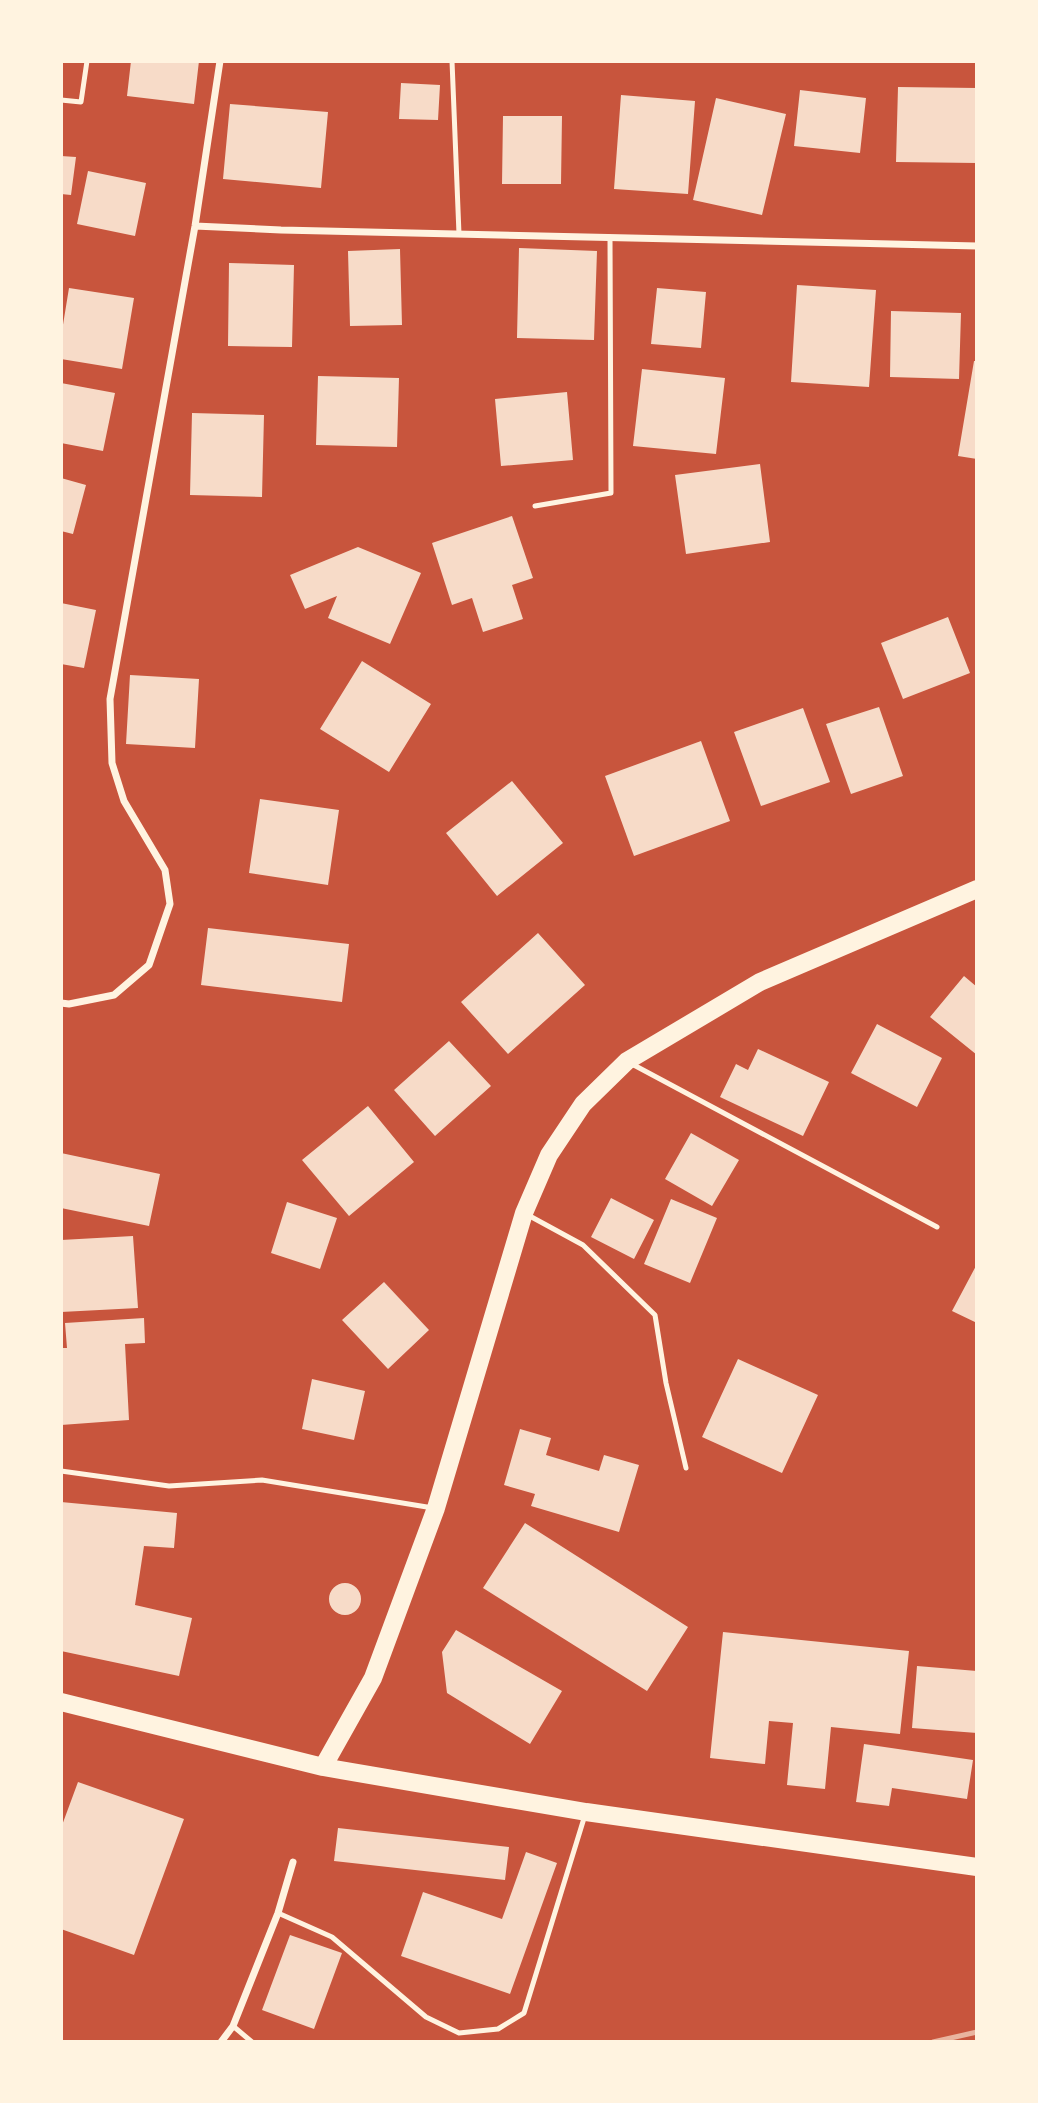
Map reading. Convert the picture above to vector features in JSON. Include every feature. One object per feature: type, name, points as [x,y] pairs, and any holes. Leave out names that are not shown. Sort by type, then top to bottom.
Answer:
[{"type":"main road","points":[[323,1767],[373,1678],[436,1508],[524,1213],[549,1155],[583,1104],[627,1061],[760,982],[977,889]]},
{"type":"main road","points":[[61,1702],[323,1767],[586,1812],[977,1867]]},
{"type":"street","points":[[61,1003],[69,1004],[114,995],[149,965],[170,904],[165,870],[124,802],[112,763],[110,699],[195,226],[220,61]]},
{"type":"street","points":[[195,226],[977,246]]},
{"type":"street","points":[[221,2042],[233,2026],[278,1913],[293,1862]]},
{"type":"lane","points":[[61,100],[82,102],[87,61]]},
{"type":"lane","points":[[452,61],[459,234]]},
{"type":"lane","points":[[535,506],[611,493],[610,237]]},
{"type":"lane","points":[[627,1061],[937,1227]]},
{"type":"lane","points":[[524,1213],[583,1245],[655,1315],[666,1384],[686,1468]]},
{"type":"lane","points":[[61,1471],[169,1486],[262,1480],[436,1508]]},
{"type":"lane","points":[[278,1913],[332,1937],[426,2017],[459,2033],[498,2029],[524,2012],[586,1812]]},
{"type":"lane","points":[[233,2026],[252,2042]]},
{"type":"building","points":[[131,61],[199,61],[194,104],[127,96]]},
{"type":"building","points":[[401,83],[440,85],[438,120],[399,119]]},
{"type":"building","points":[[898,87],[977,88],[977,163],[896,162]]},
{"type":"building","points":[[800,90],[866,98],[860,153],[794,146]]},
{"type":"building","points":[[621,95],[695,101],[688,194],[614,189]]},
{"type":"building","points":[[716,98],[786,114],[762,215],[693,200]]},
{"type":"building","points":[[230,104],[328,112],[321,188],[223,179]]},
{"type":"building","points":[[503,116],[562,116],[561,184],[502,184]]},
{"type":"building","points":[[61,156],[76,157],[71,195],[61,194]]},
{"type":"building","points":[[88,171],[146,183],[135,236],[77,224]]},
{"type":"building","points":[[519,248],[597,251],[594,340],[517,338]]},
{"type":"building","points":[[400,249],[402,325],[350,326],[348,251]]},
{"type":"building","points":[[229,263],[294,265],[292,347],[228,346]]},
{"type":"building","points":[[797,285],[876,290],[869,387],[791,382]]},
{"type":"building","points":[[69,288],[134,298],[122,369],[61,359],[61,337]]},
{"type":"building","points":[[657,288],[706,292],[701,348],[651,344]]},
{"type":"building","points":[[891,311],[961,313],[959,379],[890,377]]},
{"type":"building","points":[[974,361],[977,361],[977,459],[958,456]]},
{"type":"building","points":[[642,369],[725,378],[716,454],[633,446]]},
{"type":"building","points":[[318,376],[399,378],[397,447],[316,445]]},
{"type":"building","points":[[61,383],[115,393],[103,451],[61,443]]},
{"type":"building","points":[[567,392],[573,460],[501,466],[495,399]]},
{"type":"building","points":[[192,413],[264,415],[262,497],[190,495]]},
{"type":"building","points":[[760,464],[770,542],[686,554],[675,475]]},
{"type":"building","points":[[61,478],[86,485],[73,534],[61,531]]},
{"type":"building","points":[[512,516],[533,578],[512,585],[523,619],[483,632],[472,598],[452,605],[432,543]]},
{"type":"building","points":[[358,547],[421,573],[390,644],[328,618],[337,596],[305,609],[290,575]]},
{"type":"building","points":[[61,603],[96,610],[84,668],[61,664]]},
{"type":"building","points":[[948,617],[970,673],[903,699],[881,643]]},
{"type":"building","points":[[362,661],[431,704],[389,772],[320,729]]},
{"type":"building","points":[[130,675],[199,679],[195,748],[126,744]]},
{"type":"building","points":[[879,707],[903,776],[851,794],[826,724]]},
{"type":"building","points":[[803,708],[830,782],[761,806],[734,732]]},
{"type":"building","points":[[701,741],[730,821],[634,856],[605,776]]},
{"type":"building","points":[[512,781],[563,843],[497,896],[446,833]]},
{"type":"building","points":[[260,799],[339,810],[328,885],[249,873]]},
{"type":"building","points":[[208,928],[349,944],[342,1002],[201,985]]},
{"type":"building","points":[[538,933],[585,985],[508,1054],[461,1002]]},
{"type":"building","points":[[964,976],[977,987],[977,1055],[930,1017]]},
{"type":"building","points":[[877,1024],[942,1058],[917,1107],[851,1073]]},
{"type":"building","points":[[449,1041],[491,1086],[435,1136],[394,1090]]},
{"type":"building","points":[[758,1049],[829,1082],[803,1136],[720,1097],[736,1064],[748,1070]]},
{"type":"building","points":[[368,1106],[414,1162],[349,1216],[302,1160]]},
{"type":"building","points":[[691,1133],[739,1160],[712,1206],[665,1179]]},
{"type":"building","points":[[61,1153],[160,1174],[149,1226],[61,1208]]},
{"type":"building","points":[[611,1198],[654,1220],[634,1259],[591,1237]]},
{"type":"building","points":[[671,1199],[717,1218],[690,1283],[644,1264]]},
{"type":"building","points":[[287,1202],[337,1218],[320,1269],[271,1253]]},
{"type":"building","points":[[133,1236],[138,1308],[61,1312],[61,1240]]},
{"type":"building","points":[[977,1264],[977,1323],[952,1311]]},
{"type":"building","points":[[384,1282],[429,1330],[388,1369],[342,1320]]},
{"type":"building","points":[[144,1318],[145,1343],[125,1344],[129,1420],[61,1425],[61,1348],[67,1348],[65,1323]]},
{"type":"building","points":[[738,1359],[818,1395],[782,1473],[702,1437]]},
{"type":"building","points":[[312,1379],[365,1391],[354,1440],[302,1429]]},
{"type":"building","points":[[520,1429],[551,1438],[546,1455],[599,1471],[604,1455],[639,1465],[619,1532],[531,1506],[535,1494],[504,1485]]},
{"type":"building","points":[[61,1502],[177,1513],[174,1548],[144,1546],[135,1605],[192,1618],[179,1676],[61,1651]]},
{"type":"building","points":[[525,1523],[688,1627],[647,1691],[483,1588]]},
{"type":"building","points":[[345,1583],[356,1588],[361,1599],[356,1610],[345,1615],[334,1610],[329,1599],[334,1588]]},
{"type":"building","points":[[456,1630],[562,1691],[530,1744],[447,1693],[442,1652]]},
{"type":"building","points":[[723,1632],[909,1651],[900,1734],[831,1727],[825,1789],[787,1785],[793,1723],[769,1721],[765,1764],[710,1758]]},
{"type":"building","points":[[917,1666],[977,1671],[977,1733],[912,1728]]},
{"type":"building","points":[[864,1744],[973,1760],[967,1799],[892,1788],[889,1806],[856,1802]]},
{"type":"building","points":[[78,1782],[184,1819],[134,1955],[61,1929],[61,1828]]},
{"type":"building","points":[[338,1828],[509,1847],[505,1880],[334,1861]]},
{"type":"building","points":[[526,1852],[557,1863],[510,1994],[401,1956],[423,1892],[502,1919]]},
{"type":"building","points":[[290,1935],[342,1953],[314,2029],[262,2010]]},
{"type":"railway","points":[[933,2042],[977,2032]]}]
